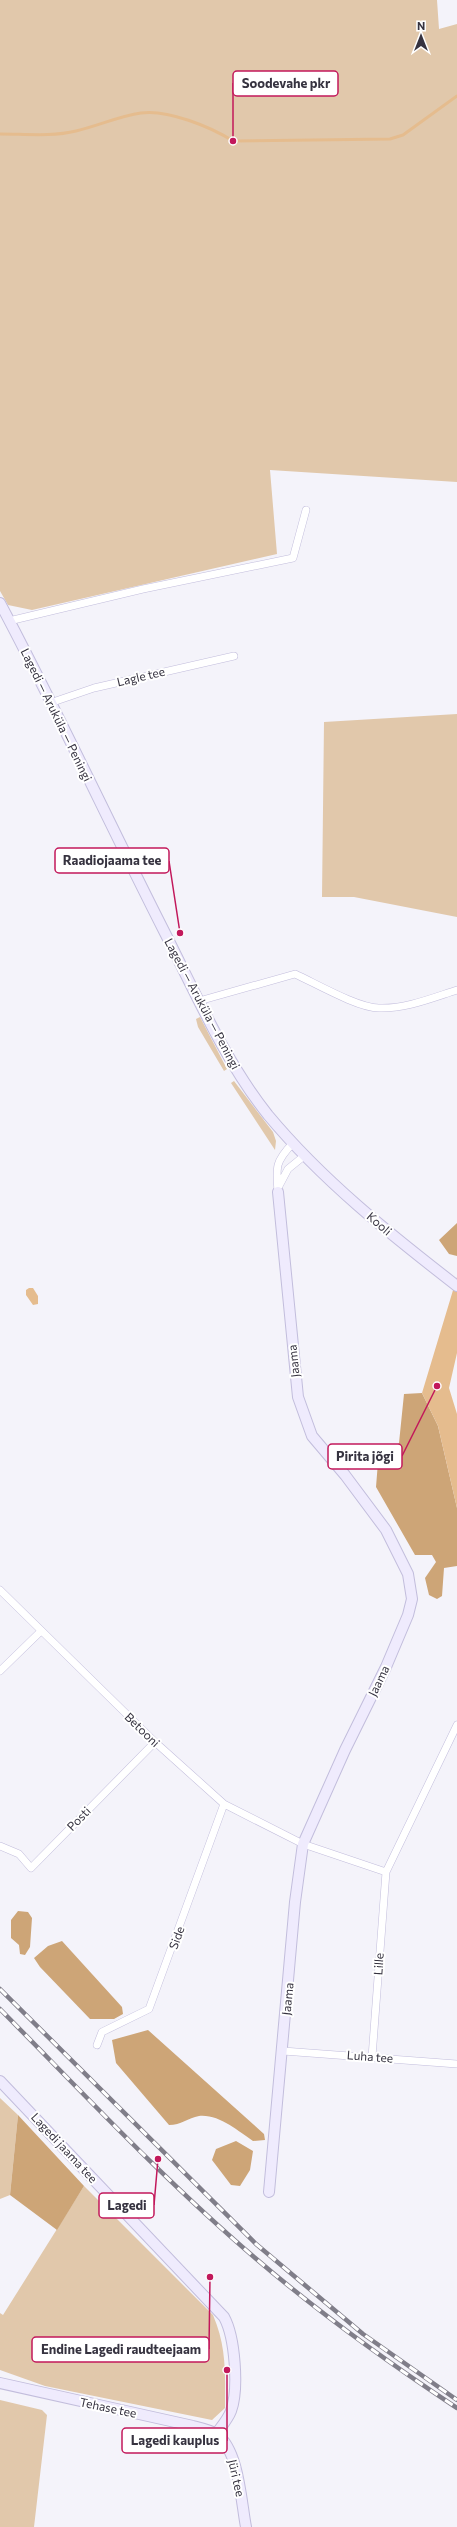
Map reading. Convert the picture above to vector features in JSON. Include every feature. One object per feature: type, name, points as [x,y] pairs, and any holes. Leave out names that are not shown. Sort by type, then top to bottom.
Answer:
[{"type":"street","points":[[9,621],[143,589],[293,558],[306,510]]},
{"type":"street","name":"Lagedi — Aruküla — Peningi","points":[[0,603],[199,1001],[237,1070],[267,1113],[304,1156]]},
{"type":"street","name":"Lagle tee","points":[[50,703],[94,688],[234,656]]},
{"type":"street","points":[[199,1001],[295,974],[360,1004],[377,1008],[423,1001],[457,990]]},
{"type":"street","name":"Jaama","points":[[269,2192],[283,2051],[295,1902],[303,1844],[345,1750],[386,1667],[408,1615],[412,1598],[408,1574],[386,1530],[345,1475],[312,1436],[305,1422],[298,1397],[276,1174],[279,1158],[293,1143]]},
{"type":"street","name":"Jaama","points":[[278,1192],[281,1179],[288,1169],[304,1156]]},
{"type":"street","name":"Kooli","points":[[304,1156],[381,1226],[457,1286]]},
{"type":"street","name":"Betooni","points":[[0,1590],[40,1632],[155,1742],[224,1804],[303,1844]]},
{"type":"street","points":[[0,1671],[40,1632]]},
{"type":"street","name":"Lille","points":[[372,2057],[386,1872],[457,1725]]},
{"type":"street","name":"Posti","points":[[0,1846],[19,1854],[31,1868],[155,1742]]},
{"type":"street","name":"Side","points":[[97,2045],[102,2032],[150,2009],[224,1804]]},
{"type":"street","points":[[303,1844],[386,1872]]},
{"type":"street","name":"Luha tee","points":[[283,2051],[457,2064]]},
{"type":"street","name":"Lagedi jaama tee","points":[[0,2082],[224,2317],[232,2342],[233,2395],[232,2409],[216,2434]]},
{"type":"street","name":"Tehase tee","points":[[0,2383],[193,2426],[216,2434]]},
{"type":"street","name":"Jüri tee","points":[[216,2434],[232,2456],[246,2527]]},
{"type":"shaded area","points":[[0,0],[437,0],[439,29],[457,24],[457,482],[270,470],[277,554],[32,610],[8,605],[0,591]]},
{"type":"shaded area","points":[[457,714],[457,917],[354,897],[322,897],[324,722]]},
{"type":"shaded area","points":[[200,1017],[227,1069],[224,1071],[198,1027],[196,1019]]},
{"type":"shaded area","points":[[234,1081],[273,1132],[276,1141],[275,1150],[231,1083]]},
{"type":"shaded area","points":[[457,1223],[457,1256],[449,1254],[439,1240]]},
{"type":"shaded area","points":[[457,1277],[457,1353],[449,1388],[457,1414],[457,1508],[438,1426],[422,1393]]},
{"type":"shaded area","points":[[33,1288],[38,1296],[38,1304],[33,1305],[26,1295],[26,1290]]},
{"type":"shaded area","points":[[422,1393],[438,1426],[457,1508],[457,1566],[444,1568],[442,1596],[437,1599],[429,1595],[425,1578],[436,1562],[432,1555],[415,1555],[376,1487],[378,1462],[399,1443],[404,1394]]},
{"type":"shaded area","points":[[18,1911],[28,1912],[32,1918],[30,1947],[25,1955],[20,1954],[19,1945],[11,1938],[11,1920]]},
{"type":"shaded area","points":[[62,1941],[122,2007],[123,2014],[114,2019],[90,2019],[40,1967],[34,1958],[48,1946]]},
{"type":"shaded area","points":[[148,2030],[264,2134],[265,2140],[253,2141],[221,2120],[206,2116],[199,2116],[177,2124],[169,2125],[116,2063],[112,2040]]},
{"type":"shaded area","points":[[0,2098],[18,2115],[10,2195],[0,2199]]},
{"type":"shaded area","points":[[18,2115],[84,2186],[57,2230],[10,2195]]},
{"type":"shaded area","points":[[236,2141],[253,2151],[250,2170],[240,2186],[231,2185],[212,2160],[216,2149]]},
{"type":"shaded area","points":[[84,2186],[213,2315],[218,2327],[223,2350],[225,2372],[225,2408],[212,2420],[45,2386],[0,2370],[0,2313],[3,2315]]},
{"type":"shaded area","points":[[0,2400],[42,2410],[47,2415],[34,2527],[0,2527]]},
{"type":"waterway","points":[[0,134],[48,135],[67,133],[125,116],[152,112],[176,116],[188,120],[213,130],[233,141],[390,139],[403,135],[457,96]]},
{"type":"railway","points":[[0,1989],[256,2244],[363,2334],[457,2400]]},
{"type":"railway","points":[[0,2009],[156,2167],[254,2257],[353,2336],[457,2408]]},
{"type":"place","name":"Soodevahe pkr","points":[[233,141]]},
{"type":"place","name":"Raadiojaama tee","points":[[180,933]]},
{"type":"place","name":"Pirita jõgi","points":[[437,1386]]},
{"type":"place","name":"Lagedi","points":[[158,2159]]},
{"type":"place","name":"Endine Lagedi raudteejaam","points":[[210,2277]]},
{"type":"place","name":"Lagedi kauplus","points":[[227,2370]]}]
